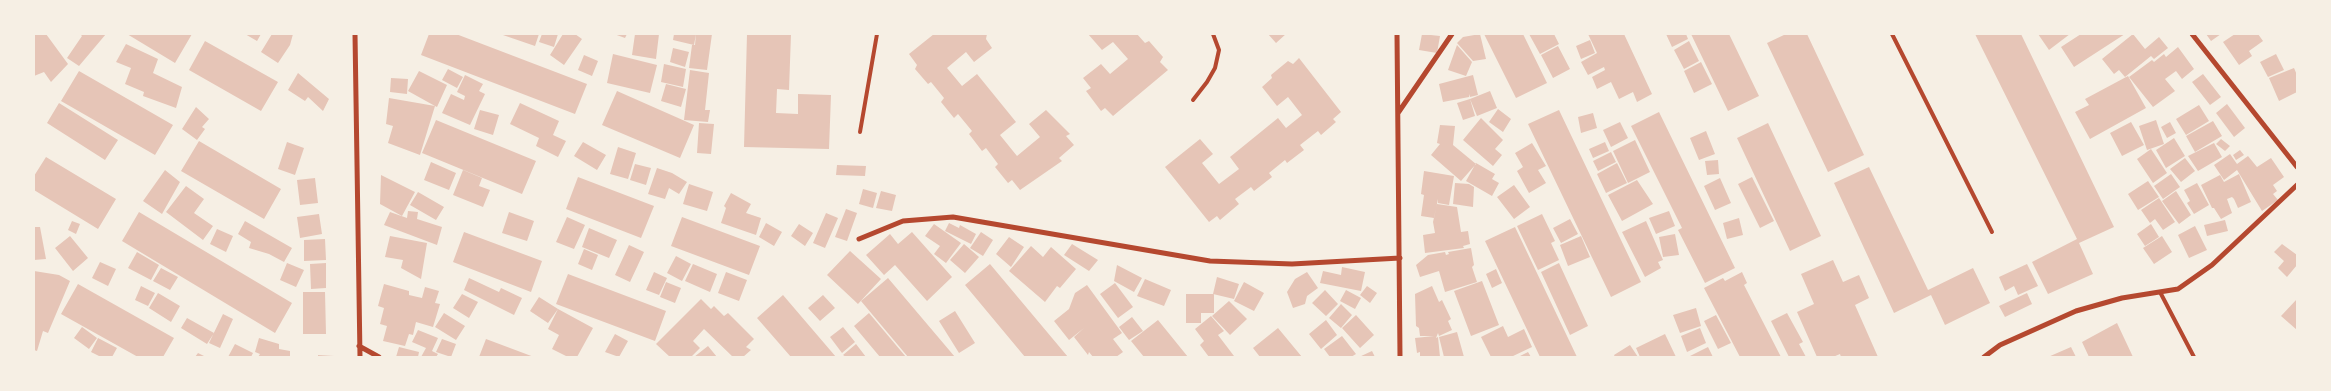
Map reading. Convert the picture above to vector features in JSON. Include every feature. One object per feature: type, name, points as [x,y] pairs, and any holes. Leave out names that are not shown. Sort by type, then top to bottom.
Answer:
[{"type":"street","points":[[356,34],[360,357]]},
{"type":"street","points":[[1396,34],[1400,357]]},
{"type":"street","points":[[1398,113],[1452,34]]},
{"type":"street","points":[[2192,34],[2297,167]]},
{"type":"street","points":[[1984,357],[2000,345],[2076,311],[2122,298],[2178,289],[2212,265],[2297,185]]},
{"type":"street","points":[[859,239],[903,221],[953,217],[1210,261],[1292,264],[1400,258]]},
{"type":"street","points":[[360,346],[379,357]]},
{"type":"lane","points":[[860,132],[877,34]]},
{"type":"lane","points":[[1193,100],[1215,68],[1219,50],[1213,34]]},
{"type":"lane","points":[[1892,34],[1992,232]]},
{"type":"lane","points":[[2160,292],[2194,357]]},
{"type":"building","points":[[34,34],[46,34],[68,64],[51,82],[44,72],[34,76]]},
{"type":"building","points":[[80,34],[106,34],[79,66],[67,58],[82,36]]},
{"type":"building","points":[[127,34],[192,34],[175,63]]},
{"type":"building","points":[[245,34],[261,34],[257,41]]},
{"type":"building","points":[[272,34],[293,34],[290,45],[278,63],[261,52]]},
{"type":"building","points":[[429,34],[456,34],[587,84],[575,114],[421,55]]},
{"type":"building","points":[[500,34],[539,34],[535,46]]},
{"type":"building","points":[[542,34],[558,34],[554,47],[539,42]]},
{"type":"building","points":[[563,34],[575,34],[582,39],[564,65],[550,55]]},
{"type":"building","points":[[614,34],[627,34],[625,38]]},
{"type":"building","points":[[635,34],[659,34],[656,59],[632,55]]},
{"type":"building","points":[[674,34],[696,34],[694,45],[673,40]]},
{"type":"building","points":[[696,34],[712,34],[707,70],[689,68],[692,45],[695,45]]},
{"type":"building","points":[[747,34],[791,34],[789,90],[777,89],[776,113],[798,114],[798,94],[831,95],[829,149],[744,147]]},
{"type":"building","points":[[934,34],[987,34],[986,39],[992,48],[974,62],[966,52],[947,68],[962,86],[977,74],[1016,122],[1000,135],[1017,156],[1040,137],[1029,124],[1046,110],[1070,134],[1066,136],[1074,145],[1059,158],[1062,161],[1020,190],[1012,180],[1008,183],[995,167],[998,164],[986,148],[982,151],[969,134],[972,131],[958,114],[954,118],[941,102],[944,98],[931,82],[928,84],[915,69],[917,65],[909,54]]},
{"type":"building","points":[[1088,34],[1137,34],[1145,43],[1149,41],[1163,57],[1160,62],[1168,70],[1113,116],[1105,108],[1101,111],[1086,91],[1091,88],[1083,78],[1101,64],[1110,74],[1128,59],[1113,42],[1102,50]]},
{"type":"building","points":[[1268,34],[1286,34],[1276,43]]},
{"type":"building","points":[[1422,34],[1440,36],[1437,53],[1419,50]]},
{"type":"building","points":[[1480,34],[1486,59],[1473,61],[1457,43],[1463,37]]},
{"type":"building","points":[[1484,34],[1523,34],[1547,83],[1516,98]]},
{"type":"building","points":[[1529,34],[1554,34],[1559,44],[1540,54]]},
{"type":"building","points":[[1588,34],[1624,34],[1652,94],[1637,102],[1633,92],[1619,99],[1611,82],[1597,89],[1592,77],[1605,70],[1604,67],[1588,75],[1581,62],[1597,53]]},
{"type":"building","points":[[1666,34],[1686,34],[1688,39],[1672,47]]},
{"type":"building","points":[[1691,34],[1729,34],[1759,96],[1728,111]]},
{"type":"building","points":[[1786,34],[1807,34],[1864,155],[1828,172],[1767,43]]},
{"type":"building","points":[[1975,34],[2021,34],[2114,227],[2079,243],[2093,274],[2048,294],[2032,262],[2077,239]]},
{"type":"building","points":[[2038,34],[2070,34],[2049,50]]},
{"type":"building","points":[[2081,34],[2125,34],[2074,67],[2061,47]]},
{"type":"building","points":[[2133,34],[2145,49],[2159,37],[2168,48],[2154,59],[2151,56],[2125,77],[2119,70],[2114,74],[2102,59]]},
{"type":"building","points":[[2206,34],[2221,34],[2211,41]]},
{"type":"building","points":[[2235,34],[2258,34],[2263,41],[2249,51],[2252,56],[2239,65],[2223,42]]},
{"type":"building","points":[[1590,40],[1595,53],[1581,59],[1576,46]]},
{"type":"building","points":[[205,41],[278,82],[261,111],[189,70]]},
{"type":"building","points":[[1689,41],[1699,61],[1684,69],[1674,50]]},
{"type":"building","points":[[126,44],[158,59],[153,73],[182,87],[176,108],[143,96],[144,92],[125,84],[131,68],[116,62]]},
{"type":"building","points":[[1457,45],[1472,62],[1466,76],[1448,70]]},
{"type":"building","points":[[1558,46],[1570,69],[1553,78],[1541,55]]},
{"type":"building","points":[[2178,47],[2194,69],[2182,79],[2176,71],[2165,79],[2175,91],[2153,107],[2129,77],[2152,60],[2154,62],[2164,54],[2166,57]]},
{"type":"building","points":[[673,48],[689,52],[685,67],[670,62]]},
{"type":"building","points":[[613,54],[657,65],[650,93],[607,83]]},
{"type":"building","points":[[2276,54],[2284,70],[2268,77],[2260,62]]},
{"type":"building","points":[[584,55],[598,61],[592,76],[578,70]]},
{"type":"building","points":[[1299,58],[1341,112],[1333,119],[1336,122],[1321,135],[1318,131],[1300,145],[1304,150],[1287,163],[1285,160],[1269,173],[1272,177],[1254,191],[1251,187],[1235,199],[1239,204],[1220,220],[1217,216],[1209,222],[1165,167],[1200,139],[1213,154],[1202,163],[1219,184],[1239,169],[1230,157],[1278,118],[1286,128],[1302,115],[1288,97],[1277,106],[1262,87],[1272,78],[1271,75],[1288,61],[1293,64]]},
{"type":"building","points":[[1701,62],[1712,84],[1694,93],[1684,71]]},
{"type":"building","points":[[664,64],[686,69],[683,87],[661,82]]},
{"type":"building","points":[[2294,68],[2297,75],[2297,92],[2279,101],[2269,78]]},
{"type":"building","points":[[448,69],[463,77],[457,88],[442,80]]},
{"type":"building","points":[[690,70],[709,73],[705,110],[710,110],[708,122],[684,120]]},
{"type":"building","points":[[79,71],[173,125],[155,155],[61,101]]},
{"type":"building","points":[[419,71],[447,85],[437,107],[408,91]]},
{"type":"building","points":[[298,73],[329,99],[323,111],[308,97],[305,101],[288,90]]},
{"type":"building","points":[[2203,74],[2221,97],[2210,105],[2192,82]]},
{"type":"building","points":[[465,75],[483,84],[479,91],[485,94],[470,125],[442,113],[451,94],[464,100],[465,96],[457,92]]},
{"type":"building","points":[[1473,75],[1478,95],[1470,97],[1469,94],[1469,97],[1443,102],[1439,84]]},
{"type":"building","points":[[2128,76],[2146,108],[2090,139],[2075,112],[2089,105],[2085,99]]},
{"type":"building","points":[[391,78],[408,79],[407,94],[390,92]]},
{"type":"building","points":[[666,84],[686,89],[681,107],[661,101]]},
{"type":"building","points":[[617,91],[694,125],[680,158],[602,125]]},
{"type":"building","points":[[1490,91],[1497,108],[1477,116],[1470,99]]},
{"type":"building","points":[[389,98],[435,106],[420,155],[388,143],[393,126],[386,124]]},
{"type":"building","points":[[1470,99],[1475,116],[1463,120],[1457,103]]},
{"type":"building","points":[[59,103],[118,140],[105,160],[47,123]]},
{"type":"building","points":[[520,103],[559,121],[553,135],[566,141],[558,157],[536,146],[539,138],[510,124]]},
{"type":"building","points":[[2227,104],[2245,128],[2234,137],[2216,113]]},
{"type":"building","points":[[2199,105],[2209,121],[2186,135],[2176,119]]},
{"type":"building","points":[[196,107],[209,119],[202,127],[205,129],[197,140],[182,129]]},
{"type":"building","points":[[1498,109],[1511,119],[1503,132],[1489,122]]},
{"type":"building","points":[[480,110],[499,115],[493,135],[474,129]]},
{"type":"building","points":[[1559,110],[1641,282],[1611,297],[1528,124]]},
{"type":"building","points":[[1659,112],[1735,268],[1705,283],[1678,230],[1682,228],[1631,126]]},
{"type":"building","points":[[1593,113],[1597,128],[1581,133],[1578,117]]},
{"type":"building","points":[[1481,118],[1503,140],[1495,149],[1502,155],[1493,166],[1463,140]]},
{"type":"building","points":[[436,120],[536,161],[522,194],[422,153]]},
{"type":"building","points":[[2156,120],[2164,144],[2147,150],[2139,126]]},
{"type":"building","points":[[2213,121],[2222,136],[2195,152],[2186,136]]},
{"type":"building","points":[[1620,122],[1628,138],[1611,147],[1603,130]]},
{"type":"building","points":[[2131,122],[2144,145],[2122,156],[2110,133]]},
{"type":"building","points":[[2170,122],[2176,133],[2167,138],[2161,127]]},
{"type":"building","points":[[699,123],[714,124],[711,154],[697,153]]},
{"type":"building","points":[[1768,123],[1821,236],[1790,251],[1737,138]]},
{"type":"building","points":[[1440,125],[1455,126],[1453,145],[1476,164],[1461,181],[1431,155],[1440,144],[1437,143]]},
{"type":"building","points":[[1706,131],[1715,154],[1699,160],[1690,138]]},
{"type":"building","points":[[2174,138],[2185,156],[2166,168],[2156,150]]},
{"type":"building","points":[[2221,139],[2230,146],[2225,151],[2216,144]]},
{"type":"building","points":[[1635,140],[1650,172],[1628,183],[1613,151]]},
{"type":"building","points":[[199,141],[281,189],[264,219],[181,171]]},
{"type":"building","points":[[287,142],[304,148],[295,175],[278,169]]},
{"type":"building","points":[[583,142],[606,155],[597,170],[574,156]]},
{"type":"building","points":[[1605,142],[1609,151],[1593,158],[1589,149]]},
{"type":"building","points":[[1532,143],[1546,166],[1538,170],[1546,183],[1529,193],[1517,171],[1523,167],[1515,153]]},
{"type":"building","points":[[2214,143],[2222,157],[2198,171],[2188,156]]},
{"type":"building","points":[[618,147],[636,153],[628,179],[610,174]]},
{"type":"building","points":[[2151,149],[2167,173],[2153,183],[2137,159]]},
{"type":"building","points":[[2240,150],[2244,155],[2236,160],[2233,155]]},
{"type":"building","points":[[1611,152],[1616,162],[1598,171],[1593,161]]},
{"type":"building","points":[[2230,154],[2237,164],[2248,156],[2257,167],[2271,158],[2284,177],[2273,185],[2277,191],[2273,194],[2278,200],[2262,211],[2237,170],[2224,180],[2214,165]]},
{"type":"building","points":[[46,157],[116,199],[98,229],[34,190],[34,176]]},
{"type":"building","points":[[2185,158],[2195,171],[2181,182],[2170,169]]},
{"type":"building","points":[[1718,160],[1719,174],[1707,175],[1705,161]]},
{"type":"building","points":[[431,162],[456,173],[449,190],[424,180]]},
{"type":"building","points":[[1476,163],[1495,174],[1492,179],[1499,183],[1492,196],[1466,181]]},
{"type":"building","points":[[1617,163],[1627,183],[1606,193],[1597,174]]},
{"type":"building","points":[[635,164],[651,168],[646,185],[630,180]]},
{"type":"building","points":[[837,165],[866,166],[865,176],[836,175]]},
{"type":"building","points":[[1869,167],[1928,290],[1973,268],[1990,303],[1945,325],[1931,295],[1894,313],[1834,183]]},
{"type":"building","points":[[657,168],[672,173],[687,182],[679,194],[669,188],[665,199],[648,194]]},
{"type":"building","points":[[165,170],[180,182],[162,214],[143,201]]},
{"type":"building","points":[[463,170],[482,178],[479,186],[490,190],[483,207],[453,195]]},
{"type":"building","points":[[1424,171],[1454,176],[1449,205],[1438,203],[1438,199],[1434,218],[1421,216],[1424,195],[1421,194]]},
{"type":"building","points":[[2171,174],[2180,187],[2163,199],[2154,186]]},
{"type":"building","points":[[2239,174],[2251,202],[2238,208],[2232,197],[2227,199],[2232,213],[2221,219],[2214,208],[2212,208],[2201,185],[2220,175],[2224,182]]},
{"type":"building","points":[[381,175],[415,192],[402,216],[380,204]]},
{"type":"building","points":[[578,177],[654,206],[641,238],[566,209]]},
{"type":"building","points":[[1752,177],[1774,221],[1760,228],[1738,184]]},
{"type":"building","points":[[315,178],[318,203],[300,205],[297,180]]},
{"type":"building","points":[[1720,178],[1731,203],[1715,210],[1704,186]]},
{"type":"building","points":[[1637,180],[1653,204],[1622,221],[1608,195]]},
{"type":"building","points":[[2148,181],[2159,197],[2138,210],[2128,194]]},
{"type":"building","points":[[1455,183],[1469,184],[1474,187],[1473,207],[1453,204]]},
{"type":"building","points":[[2197,183],[2209,205],[2194,214],[2187,203],[2190,201],[2184,190]]},
{"type":"building","points":[[689,184],[713,192],[707,211],[683,204]]},
{"type":"building","points":[[1514,185],[1530,207],[1514,219],[1497,197]]},
{"type":"building","points":[[186,186],[204,199],[194,213],[213,226],[203,240],[166,212]]},
{"type":"building","points":[[863,189],[877,193],[873,208],[859,204]]},
{"type":"building","points":[[881,191],[896,195],[892,211],[876,208]]},
{"type":"building","points":[[2176,191],[2191,215],[2179,224],[2162,201]]},
{"type":"building","points":[[418,192],[444,207],[436,220],[410,205]]},
{"type":"building","points":[[731,193],[751,204],[746,213],[761,218],[756,235],[721,223],[726,208],[724,206]]},
{"type":"building","points":[[2159,198],[2175,222],[2163,230],[2155,219],[2150,223],[2141,210]]},
{"type":"building","points":[[1437,204],[1457,207],[1461,232],[1468,231],[1470,244],[1463,246],[1464,248],[1425,253],[1423,235],[1435,233],[1433,222]]},
{"type":"building","points":[[846,209],[857,213],[847,241],[835,237]]},
{"type":"building","points":[[408,211],[418,212],[417,219],[442,227],[437,245],[384,225],[390,212],[407,218]]},
{"type":"building","points":[[1669,211],[1675,226],[1656,234],[1649,218]]},
{"type":"building","points":[[139,212],[292,303],[275,333],[122,241]]},
{"type":"building","points":[[509,212],[534,221],[527,241],[502,233]]},
{"type":"building","points":[[826,213],[838,218],[825,248],[813,243]]},
{"type":"building","points":[[319,214],[322,234],[300,238],[297,217]]},
{"type":"building","points":[[1542,214],[1555,241],[1551,243],[1559,260],[1538,270],[1517,226]]},
{"type":"building","points":[[567,217],[585,225],[574,249],[556,242]]},
{"type":"building","points":[[682,217],[760,246],[749,275],[671,246]]},
{"type":"building","points":[[1739,218],[1743,235],[1727,239],[1723,223]]},
{"type":"building","points":[[1570,219],[1578,234],[1561,243],[1553,228]]},
{"type":"building","points":[[2225,220],[2228,231],[2207,236],[2204,225]]},
{"type":"building","points":[[72,221],[80,224],[76,234],[68,230]]},
{"type":"building","points":[[245,221],[292,248],[284,262],[269,254],[249,248],[251,242],[238,234]]},
{"type":"building","points":[[1646,221],[1663,260],[1658,262],[1661,268],[1645,277],[1622,232]]},
{"type":"building","points":[[766,223],[782,232],[774,246],[759,237]]},
{"type":"building","points":[[949,223],[959,228],[960,225],[976,234],[971,244],[945,231]]},
{"type":"building","points":[[799,224],[813,233],[805,246],[791,236]]},
{"type":"building","points":[[934,224],[961,243],[946,263],[934,254],[940,246],[925,236]]},
{"type":"building","points":[[2151,224],[2159,237],[2145,246],[2137,234]]},
{"type":"building","points":[[2195,226],[2207,250],[2189,258],[2178,235]]},
{"type":"building","points":[[34,227],[40,227],[46,259],[34,260]]},
{"type":"building","points":[[1515,227],[1577,357],[1540,357],[1485,241]]},
{"type":"building","points":[[589,228],[617,240],[609,258],[582,247]]},
{"type":"building","points":[[217,229],[233,236],[226,252],[210,244]]},
{"type":"building","points":[[464,232],[542,261],[531,292],[453,262]]},
{"type":"building","points":[[912,232],[952,277],[927,301],[895,265],[884,275],[866,255],[890,234],[898,244]]},
{"type":"building","points":[[981,232],[993,240],[983,256],[970,248]]},
{"type":"building","points":[[1675,234],[1679,255],[1663,257],[1659,237]]},
{"type":"building","points":[[70,236],[88,258],[73,271],[55,248]]},
{"type":"building","points":[[390,236],[427,243],[421,279],[401,268],[403,260],[385,257]]},
{"type":"building","points":[[1581,236],[1590,257],[1568,266],[1560,245]]},
{"type":"building","points":[[2162,236],[2172,252],[2154,264],[2143,248]]},
{"type":"building","points":[[1009,237],[1024,247],[1011,267],[996,254]]},
{"type":"building","points":[[325,239],[326,260],[304,261],[304,240]]},
{"type":"building","points":[[964,244],[979,257],[965,273],[950,260]]},
{"type":"building","points":[[1072,244],[1098,260],[1089,271],[1064,255]]},
{"type":"building","points":[[2282,244],[2297,255],[2297,265],[2287,277],[2278,268],[2284,261],[2274,252]]},
{"type":"building","points":[[629,245],[644,252],[630,282],[615,275]]},
{"type":"building","points":[[1031,246],[1043,257],[1051,247],[1076,269],[1060,288],[1057,286],[1045,302],[1009,271]]},
{"type":"building","points":[[1471,248],[1474,265],[1472,267],[1477,282],[1445,292],[1439,271],[1420,277],[1416,265],[1428,255],[1445,252],[1446,255],[1449,254],[1448,252]]},
{"type":"building","points":[[584,249],[598,255],[592,270],[578,264]]},
{"type":"building","points":[[850,251],[881,279],[858,304],[827,275]]},
{"type":"building","points":[[137,252],[159,265],[151,280],[128,268]]},
{"type":"building","points":[[676,256],[691,264],[682,281],[667,273]]},
{"type":"building","points":[[1833,260],[1843,282],[1859,275],[1869,298],[1855,305],[1878,357],[1841,357],[1840,354],[1833,357],[1817,357],[1797,312],[1814,304],[1801,274]]},
{"type":"building","points":[[100,262],[116,269],[108,286],[92,278]]},
{"type":"building","points":[[287,263],[304,270],[296,287],[280,280]]},
{"type":"building","points":[[326,263],[326,288],[311,289],[310,264]]},
{"type":"building","points":[[1559,263],[1588,326],[1570,335],[1541,272]]},
{"type":"building","points":[[693,264],[717,274],[710,292],[685,281]]},
{"type":"building","points":[[990,264],[1068,357],[1025,357],[965,285]]},
{"type":"building","points":[[2027,264],[2038,286],[2018,295],[2014,286],[2005,291],[1999,277]]},
{"type":"building","points":[[1117,265],[1142,278],[1134,292],[1114,281]]},
{"type":"building","points":[[1342,267],[1365,272],[1361,291],[1320,283],[1323,271],[1341,275]]},
{"type":"building","points":[[161,268],[178,277],[170,290],[153,281]]},
{"type":"building","points":[[1496,269],[1502,283],[1492,288],[1486,274]]},
{"type":"building","points":[[34,271],[59,275],[70,281],[48,333],[43,331],[37,351],[34,350]]},
{"type":"building","points":[[654,272],[667,278],[659,295],[646,290]]},
{"type":"building","points":[[726,272],[747,280],[739,301],[718,293]]},
{"type":"building","points":[[1307,272],[1318,288],[1307,296],[1305,304],[1293,308],[1287,292],[1295,279]]},
{"type":"building","points":[[1742,272],[1747,283],[1744,285],[1781,357],[1740,357],[1704,288],[1723,278],[1725,281]]},
{"type":"building","points":[[568,274],[666,311],[655,341],[556,304]]},
{"type":"building","points":[[1217,277],[1239,284],[1234,299],[1213,294]]},
{"type":"building","points":[[469,278],[499,292],[501,288],[522,298],[514,315],[464,290]]},
{"type":"building","points":[[888,278],[955,357],[908,357],[861,301]]},
{"type":"building","points":[[1145,279],[1171,290],[1164,306],[1137,296]]},
{"type":"building","points":[[1482,281],[1499,325],[1471,336],[1454,291]]},
{"type":"building","points":[[666,282],[681,288],[675,303],[660,297]]},
{"type":"building","points":[[1244,282],[1264,293],[1254,311],[1234,301]]},
{"type":"building","points":[[1115,283],[1133,307],[1118,318],[1100,294]]},
{"type":"building","points":[[78,284],[174,338],[163,357],[138,357],[61,314]]},
{"type":"building","points":[[384,284],[409,291],[409,295],[422,298],[425,287],[439,291],[435,303],[440,304],[433,327],[416,322],[413,335],[409,334],[405,346],[383,341],[387,326],[380,324],[384,308],[378,306]]},
{"type":"building","points":[[1087,285],[1122,333],[1113,339],[1123,352],[1116,357],[1093,357],[1089,352],[1088,355],[1074,337],[1084,328],[1069,340],[1054,321],[1069,309],[1075,293]]},
{"type":"building","points":[[141,286],[155,293],[148,306],[135,300]]},
{"type":"building","points":[[1367,286],[1377,293],[1370,303],[1360,295]]},
{"type":"building","points":[[1432,286],[1439,302],[1442,300],[1451,319],[1448,321],[1452,330],[1439,336],[1438,333],[1436,338],[1438,337],[1440,357],[1420,357],[1420,352],[1417,353],[1415,338],[1434,336],[1420,336],[1419,328],[1416,326],[1415,294]]},
{"type":"building","points":[[1325,290],[1338,304],[1326,316],[1312,303]]},
{"type":"building","points":[[1346,290],[1361,298],[1355,309],[1340,301]]},
{"type":"building","points":[[303,292],[325,292],[326,334],[303,334]]},
{"type":"building","points":[[158,293],[180,306],[171,322],[149,308]]},
{"type":"building","points":[[2027,293],[2032,304],[2005,317],[1999,306]]},
{"type":"building","points":[[462,294],[478,302],[469,318],[453,308]]},
{"type":"building","points":[[1186,294],[1214,294],[1214,313],[1201,313],[1201,323],[1186,323]]},
{"type":"building","points":[[783,295],[836,357],[791,357],[757,318]]},
{"type":"building","points":[[823,295],[835,308],[820,321],[808,308]]},
{"type":"building","points":[[539,297],[558,309],[548,323],[530,311]]},
{"type":"building","points":[[701,299],[711,309],[714,306],[724,316],[728,313],[754,339],[746,347],[751,350],[743,357],[733,357],[704,329],[693,341],[700,348],[691,357],[670,357],[656,344]]},
{"type":"building","points":[[2297,299],[2297,330],[2281,316]]},
{"type":"building","points":[[1229,301],[1247,319],[1230,335],[1212,316]]},
{"type":"building","points":[[1341,304],[1352,315],[1341,328],[1329,318]]},
{"type":"building","points":[[1696,308],[1701,326],[1680,333],[1673,315]]},
{"type":"building","points":[[558,309],[593,328],[577,357],[568,357],[552,349],[559,335],[548,329]]},
{"type":"building","points":[[955,311],[975,343],[959,353],[939,321]]},
{"type":"building","points":[[444,313],[465,326],[456,340],[435,327]]},
{"type":"building","points":[[869,313],[906,357],[880,357],[854,326]]},
{"type":"building","points":[[1787,313],[1803,342],[1799,344],[1806,357],[1789,357],[1771,321]]},
{"type":"building","points":[[223,314],[233,319],[220,348],[209,343]]},
{"type":"building","points":[[1356,315],[1374,335],[1360,348],[1342,328]]},
{"type":"building","points":[[1716,315],[1731,343],[1718,349],[1704,321]]},
{"type":"building","points":[[1211,316],[1224,331],[1218,335],[1234,356],[1209,357],[1200,345],[1204,341],[1195,329]]},
{"type":"building","points":[[1132,317],[1143,331],[1129,340],[1119,327]]},
{"type":"building","points":[[187,318],[214,333],[207,344],[181,328]]},
{"type":"building","points":[[1158,320],[1188,357],[1144,357],[1131,341]]},
{"type":"building","points":[[1326,320],[1337,335],[1321,349],[1309,334]]},
{"type":"building","points":[[2117,323],[2133,357],[2089,357],[2082,342]]},
{"type":"building","points":[[1503,326],[1508,337],[1524,329],[1532,347],[1511,357],[1491,357],[1481,337]]},
{"type":"building","points":[[82,327],[97,338],[89,349],[74,338]]},
{"type":"building","points":[[843,327],[855,342],[842,353],[830,337]]},
{"type":"building","points":[[1278,328],[1302,357],[1260,357],[1253,348]]},
{"type":"building","points":[[1700,328],[1706,343],[1687,352],[1681,336]]},
{"type":"building","points":[[418,330],[438,338],[432,351],[438,354],[436,357],[421,357],[426,348],[412,342]]},
{"type":"building","points":[[1457,332],[1464,357],[1444,357],[1439,337]]},
{"type":"building","points":[[615,334],[628,341],[619,357],[605,352]]},
{"type":"building","points":[[1665,334],[1676,357],[1640,357],[1636,348]]},
{"type":"building","points":[[1342,336],[1356,354],[1351,357],[1330,357],[1324,349]]},
{"type":"building","points":[[98,338],[117,348],[112,357],[101,357],[91,352]]},
{"type":"building","points":[[259,338],[279,344],[279,349],[290,351],[290,357],[258,357],[260,354],[255,352]]},
{"type":"building","points":[[442,339],[456,344],[451,357],[436,352]]},
{"type":"building","points":[[486,339],[534,357],[479,357]]},
{"type":"building","points":[[235,344],[253,353],[251,357],[228,357]]},
{"type":"building","points":[[856,344],[866,357],[846,357],[843,355]]},
{"type":"building","points":[[1630,345],[1638,357],[1615,357],[1614,355]]},
{"type":"building","points":[[708,346],[717,357],[694,357]]},
{"type":"building","points":[[399,347],[419,352],[418,357],[396,357]]},
{"type":"building","points":[[1708,347],[1713,357],[1688,357]]},
{"type":"building","points":[[2071,347],[2076,357],[2048,357]]},
{"type":"building","points":[[1372,351],[1375,357],[1359,357]]},
{"type":"building","points":[[1528,352],[1531,357],[1518,357]]},
{"type":"building","points":[[198,353],[206,357],[195,357]]},
{"type":"building","points":[[318,355],[334,356],[334,357],[318,357]]}]
